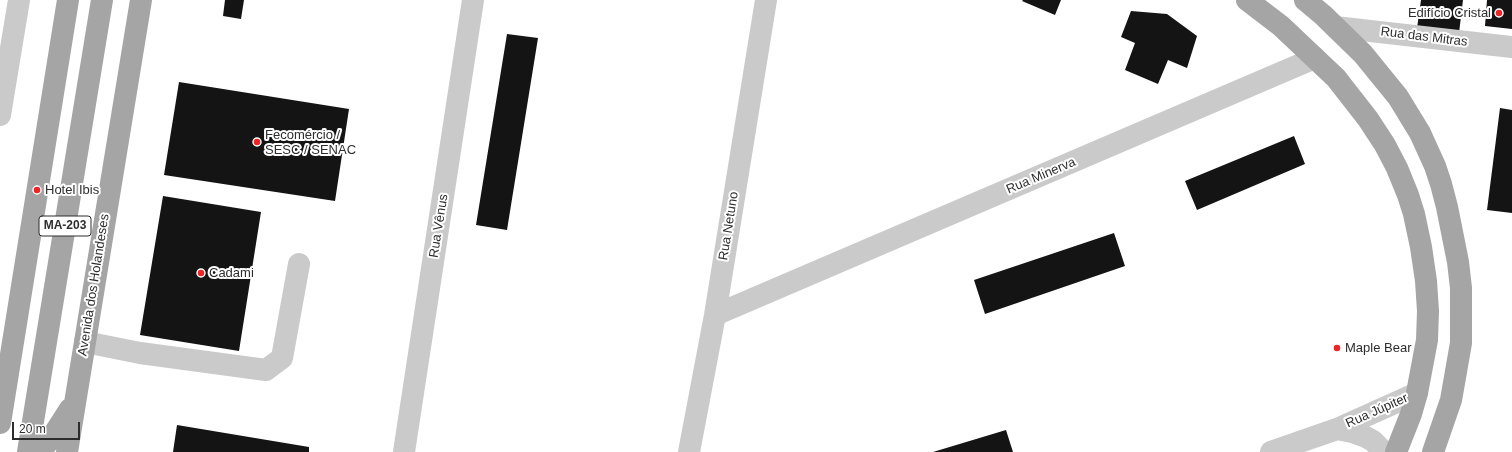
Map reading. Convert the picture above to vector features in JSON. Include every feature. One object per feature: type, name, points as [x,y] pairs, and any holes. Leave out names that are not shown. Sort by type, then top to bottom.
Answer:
[{"type":"main road","name":"MA-203","points":[[0,423],[68,0]]},
{"type":"main road","name":"MA-203","points":[[28,452],[102,0]]},
{"type":"main road","name":"Avenida dos Holandeses","points":[[67,452],[142,0]]},
{"type":"main road","points":[[1247,0],[1281,26],[1336,78],[1368,119],[1397,168],[1414,214],[1425,274],[1428,311],[1427,340],[1417,393],[1411,414],[1396,452]]},
{"type":"main road","points":[[1305,0],[1363,54],[1398,97],[1420,133],[1435,166],[1447,208],[1458,262],[1461,288],[1461,343],[1451,400],[1433,452]]},
{"type":"main road","points":[[40,452],[60,426],[75,402]]},
{"type":"street","points":[[0,115],[19,0]]},
{"type":"street","name":"Rua Vênus","points":[[404,452],[473,0]]},
{"type":"street","name":"Rua Netuno","points":[[688,452],[715,315],[766,0]]},
{"type":"street","name":"Rua das Mitras","points":[[1335,27],[1512,47]]},
{"type":"street","name":"Rua Minerva","points":[[715,315],[1315,58]]},
{"type":"street","points":[[85,342],[140,353],[266,370],[282,358],[299,264]]},
{"type":"street","name":"Rua Minerva","points":[[722,269],[735,288],[748,293],[768,293]]},
{"type":"street","name":"Rua Júpiter","points":[[1271,452],[1337,429],[1417,393]]},
{"type":"street","name":"Rua Júpiter","points":[[1337,429],[1366,437],[1373,441],[1384,452]]},
{"type":"building","points":[[225,0],[244,0],[241,19],[223,16]]},
{"type":"building","points":[[1061,0],[1055,15],[1022,1]]},
{"type":"building","points":[[1421,0],[1463,0],[1459,33],[1417,28]]},
{"type":"building","name":"Edifício Cristal","points":[[1487,0],[1512,0],[1512,29],[1485,26]]},
{"type":"building","points":[[1131,11],[1167,14],[1197,36],[1187,68],[1168,60],[1158,84],[1125,70],[1135,43],[1121,37]]},
{"type":"building","points":[[507,34],[538,38],[507,230],[476,225]]},
{"type":"building","name":"Fecomércio / SESC / SENAC","points":[[179,82],[349,109],[335,201],[164,175]]},
{"type":"building","points":[[1500,108],[1512,110],[1512,213],[1487,210]]},
{"type":"building","points":[[1294,136],[1305,164],[1197,210],[1185,181]]},
{"type":"building","name":"Cadami","points":[[163,196],[261,212],[239,351],[140,335]]},
{"type":"building","points":[[1114,233],[1125,266],[985,314],[974,280]]},
{"type":"building","points":[[177,425],[309,447],[309,452],[173,452]]},
{"type":"building","points":[[1006,430],[1013,452],[933,452]]},
{"type":"place","name":"Edifício Cristal","points":[[1499,13]]},
{"type":"place","name":"Fecomércio / SESC / SENAC","points":[[257,142]]},
{"type":"place","name":"Hotel Ibis","points":[[37,190]]},
{"type":"place","name":"Cadami","points":[[201,273]]},
{"type":"place","name":"Maple Bear","points":[[1337,348]]}]
